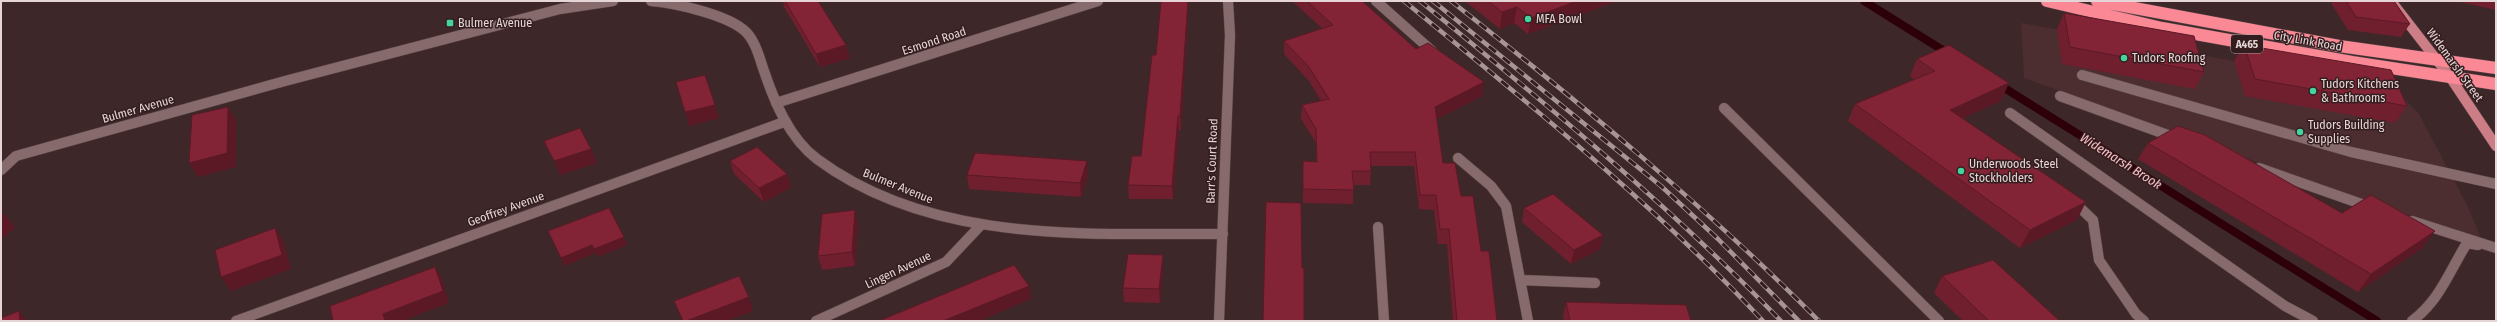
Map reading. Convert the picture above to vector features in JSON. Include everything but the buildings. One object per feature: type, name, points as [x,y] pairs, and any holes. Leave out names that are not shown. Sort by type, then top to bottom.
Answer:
[{"type":"highway","name":"City Link Road","points":[[2047,1],[2162,28],[2352,62],[2496,84]]},
{"type":"highway","name":"City Link Road","points":[[2097,1],[2339,46],[2496,68]]},
{"type":"main road","name":"Widemarsh Street","points":[[2391,1],[2450,77],[2496,146]]},
{"type":"street","name":"Bulmer Avenue","points":[[1,170],[16,156],[285,81],[553,11],[613,1]]},
{"type":"street","name":"Bulmer Avenue","points":[[651,1],[673,2],[712,14],[746,32],[759,56],[784,122],[817,159],[860,186],[916,209],[980,226],[1052,232],[1223,234]]},
{"type":"street","name":"Esmond Road","points":[[776,103],[1098,1]]},
{"type":"street","name":"Barr's Court Road","points":[[1219,321],[1230,35],[1228,1]]},
{"type":"street","points":[[1376,1],[1432,51]]},
{"type":"street","points":[[2082,75],[2351,152],[2496,184]]},
{"type":"street","points":[[2060,96],[2186,142]]},
{"type":"street","points":[[1724,108],[1939,321]]},
{"type":"street","points":[[2010,114],[2285,306],[2313,321]]},
{"type":"street","name":"Geoffrey Avenue","points":[[236,321],[784,122]]},
{"type":"street","points":[[1,160],[16,156]]},
{"type":"street","points":[[1458,158],[1491,186],[1506,206],[1514,239],[1528,321]]},
{"type":"street","points":[[2252,166],[2380,210]]},
{"type":"street","points":[[2064,193],[2094,220],[2099,260],[2136,314],[2144,321]]},
{"type":"street","points":[[2402,217],[2496,248]]},
{"type":"street","name":"Lingen Avenue","points":[[816,321],[946,262],[980,226]]},
{"type":"street","points":[[1378,227],[1384,321]]},
{"type":"street","points":[[2412,321],[2427,312],[2447,285],[2460,253],[2467,243],[2496,248]]},
{"type":"street","points":[[1521,280],[1595,283]]},
{"type":"shaded area","name":"Tudors Building Supplies","points":[[2021,23],[2380,87],[2403,98],[2419,114],[2468,207],[2481,238],[2370,203],[2024,78]]},
{"type":"waterway","name":"Widemarsh Brook","points":[[1864,1],[1949,54]]},
{"type":"waterway","name":"Widemarsh Brook","points":[[1998,84],[2377,321]]},
{"type":"railway","points":[[1404,1],[1543,116],[1634,195],[1678,236],[1763,321]]},
{"type":"railway","points":[[1420,1],[1560,116],[1651,196],[1695,236],[1781,321]]},
{"type":"railway","points":[[1433,1],[1661,186],[1718,239],[1799,321]]},
{"type":"railway","points":[[1451,1],[1640,155],[1731,236],[1819,321]]},
{"type":"place","name":"MFA Bowl","points":[[1528,19]]},
{"type":"place","name":"Bulmer Avenue","points":[[450,23]]},
{"type":"place","name":"Tudors Roofing","points":[[2124,58]]},
{"type":"place","name":"Tudors Kitchens & Bathrooms","points":[[2313,91]]},
{"type":"place","name":"Tudors Building Supplies","points":[[2300,132]]},
{"type":"place","name":"Underwoods Steel Stockholders","points":[[1961,171]]}]
